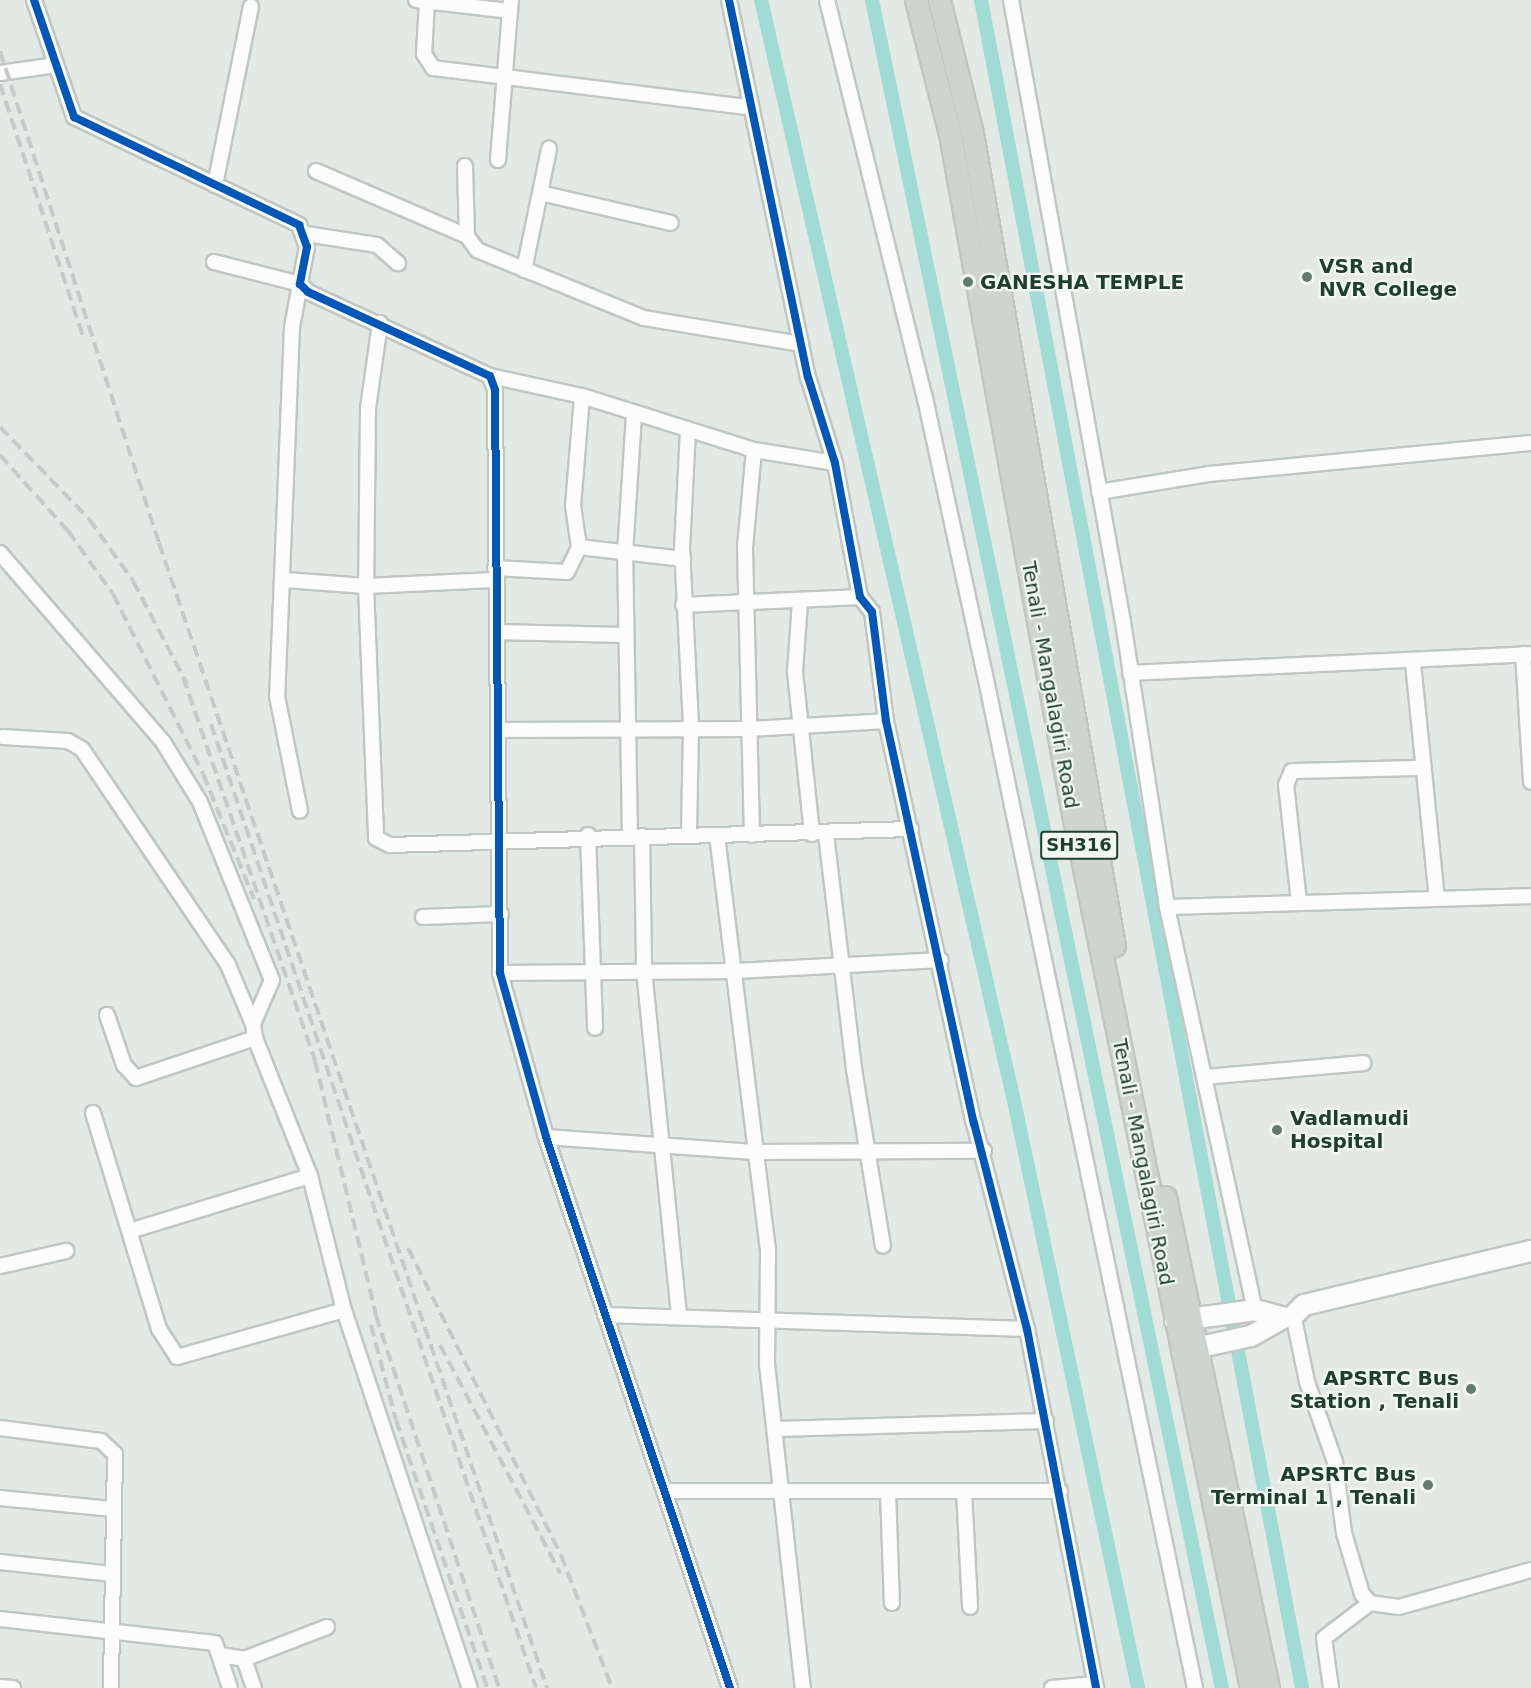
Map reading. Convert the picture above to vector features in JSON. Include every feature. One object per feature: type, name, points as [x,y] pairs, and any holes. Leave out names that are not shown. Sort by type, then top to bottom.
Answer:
[{"type":"main road","name":"Tenali - Mangalagiri Road","points":[[916,0],[950,134],[1071,804],[1188,1320]]},
{"type":"main road","name":"Tenali - Mangalagiri Road","points":[[939,0],[972,133],[1076,746],[1188,1320],[1268,1688]]},
{"type":"main road","name":"Tenali - Mangalagiri Road","points":[[1194,1349],[1251,1688]]},
{"type":"street","points":[[34,0],[74,117],[215,185],[306,234],[377,245],[398,263]]},
{"type":"street","points":[[729,0],[801,344],[835,463],[860,597],[872,612],[886,721],[1027,1329],[1060,1491],[1096,1686],[1052,1688]]},
{"type":"street","points":[[828,0],[965,579],[1195,1688]]},
{"type":"street","points":[[1011,0],[1099,492],[1167,906],[1251,1310]]},
{"type":"street","points":[[498,160],[504,77],[511,5],[421,1],[428,65],[504,77],[752,108]]},
{"type":"street","points":[[215,185],[251,7]]},
{"type":"street","points":[[0,73],[56,65]]},
{"type":"street","points":[[524,270],[549,149]]},
{"type":"street","points":[[465,166],[467,236]]},
{"type":"street","points":[[316,171],[467,236],[477,250],[644,318],[801,344]]},
{"type":"street","points":[[540,193],[671,223]]},
{"type":"street","points":[[300,811],[278,705],[285,580],[292,327],[306,234]]},
{"type":"street","points":[[214,261],[300,284],[490,376],[582,396],[754,450],[835,463]]},
{"type":"street","points":[[380,323],[368,408],[366,586],[376,838],[390,844],[588,835],[819,834],[911,829]]},
{"type":"street","points":[[490,376],[502,839],[500,973],[546,1137],[730,1688]]},
{"type":"street","points":[[285,580],[366,586],[495,574],[567,572],[579,547],[573,506],[582,396]]},
{"type":"street","points":[[634,414],[625,554],[628,732],[644,970],[680,1315]]},
{"type":"street","points":[[688,430],[683,605],[691,728],[689,835]]},
{"type":"street","points":[[1099,492],[1209,474],[1531,443]]},
{"type":"street","points":[[752,835],[746,604],[754,450]]},
{"type":"street","points":[[579,547],[683,559]]},
{"type":"street","points":[[0,553],[163,742],[200,802],[272,980],[253,1024]]},
{"type":"street","points":[[683,605],[800,602],[860,597]]},
{"type":"street","points":[[800,602],[795,672],[801,727],[883,1246]]},
{"type":"street","points":[[497,632],[625,635]]},
{"type":"street","points":[[1130,673],[1413,663],[1527,654],[1531,782]]},
{"type":"street","points":[[1413,663],[1419,768],[1437,898]]},
{"type":"street","points":[[498,730],[628,732],[691,728],[801,727],[886,721]]},
{"type":"street","points":[[1,737],[68,741],[82,749],[228,965],[253,1024],[255,1038],[310,1176],[344,1310],[470,1688]]},
{"type":"street","points":[[1299,902],[1286,784],[1292,771],[1419,768]]},
{"type":"street","points":[[588,835],[595,1029]]},
{"type":"street","points":[[717,835],[736,971],[768,1251],[765,1317],[775,1429],[785,1492],[803,1688]]},
{"type":"street","points":[[1167,906],[1531,896]]},
{"type":"street","points":[[423,917],[501,914]]},
{"type":"street","points":[[500,973],[736,971],[839,962],[940,960]]},
{"type":"street","points":[[106,1015],[124,1065],[136,1078],[255,1038]]},
{"type":"street","points":[[1204,1077],[1364,1063]]},
{"type":"street","points":[[93,1113],[133,1230],[159,1329],[177,1357],[344,1310]]},
{"type":"street","points":[[546,1137],[664,1148],[757,1152],[866,1149],[984,1151]]},
{"type":"street","points":[[133,1230],[310,1176]]},
{"type":"street","points":[[0,1266],[66,1251]]},
{"type":"street","points":[[1194,1349],[1251,1336],[1288,1318],[1304,1305],[1531,1251]]},
{"type":"street","points":[[1188,1320],[1251,1310],[1288,1318]]},
{"type":"street","points":[[605,1315],[765,1317],[1027,1329]]},
{"type":"street","points":[[1288,1318],[1335,1462],[1344,1533],[1366,1599]]},
{"type":"street","points":[[775,1429],[1046,1421]]},
{"type":"street","points":[[0,1428],[111,1446],[116,1462],[112,1509],[111,1688]]},
{"type":"street","points":[[664,1491],[1060,1491]]},
{"type":"street","points":[[888,1491],[892,1603]]},
{"type":"street","points":[[964,1491],[970,1607]]},
{"type":"street","points":[[0,1498],[112,1509]]},
{"type":"street","points":[[0,1562],[112,1574]]},
{"type":"street","points":[[1366,1599],[1399,1607],[1531,1570]]},
{"type":"street","points":[[1331,1688],[1324,1638],[1366,1599]]},
{"type":"street","points":[[0,1619],[113,1629],[215,1643],[230,1688]]},
{"type":"street","points":[[220,1655],[244,1659],[327,1627]]},
{"type":"street","points":[[244,1659],[254,1688]]},
{"type":"street","points":[[0,1687],[13,1688]]},
{"type":"waterway","points":[[761,0],[1014,1101],[1138,1688]]},
{"type":"waterway","points":[[872,0],[1222,1688]]},
{"type":"waterway","points":[[981,0],[1302,1688]]},
{"type":"railway","points":[[0,51],[159,543],[547,1688]]},
{"type":"railway","points":[[0,84],[83,337]]},
{"type":"railway","points":[[0,427],[89,519],[133,581],[187,684]]},
{"type":"railway","points":[[0,455],[68,531],[113,594],[203,774],[254,899]]},
{"type":"railway","points":[[183,677],[315,1061],[376,1316],[499,1688]]},
{"type":"railway","points":[[211,724],[536,1688]]},
{"type":"railway","points":[[408,1248],[561,1555],[612,1688]]},
{"type":"railway","points":[[371,1325],[396,1420],[487,1688]]},
{"type":"railway","points":[[440,1345],[560,1573]]},
{"type":"cycle path","points":[[34,0],[74,117],[299,225],[307,247],[300,284],[308,292],[490,376],[495,390],[500,973],[546,1137],[730,1688]]},
{"type":"cycle path","points":[[729,0],[808,377],[835,463],[860,597],[872,612],[886,721],[974,1123],[1027,1329],[1096,1688]]},
{"type":"place","name":"VSR and NVR College","points":[[1307,277]]},
{"type":"place","name":"GANESHA TEMPLE","points":[[968,282]]},
{"type":"place","name":"Vadlamudi Hospital","points":[[1277,1130]]},
{"type":"place","name":"APSRTC Bus Station , Tenali","points":[[1471,1389]]},
{"type":"place","name":"APSRTC Bus Terminal 1 , Tenali","points":[[1428,1485]]}]
